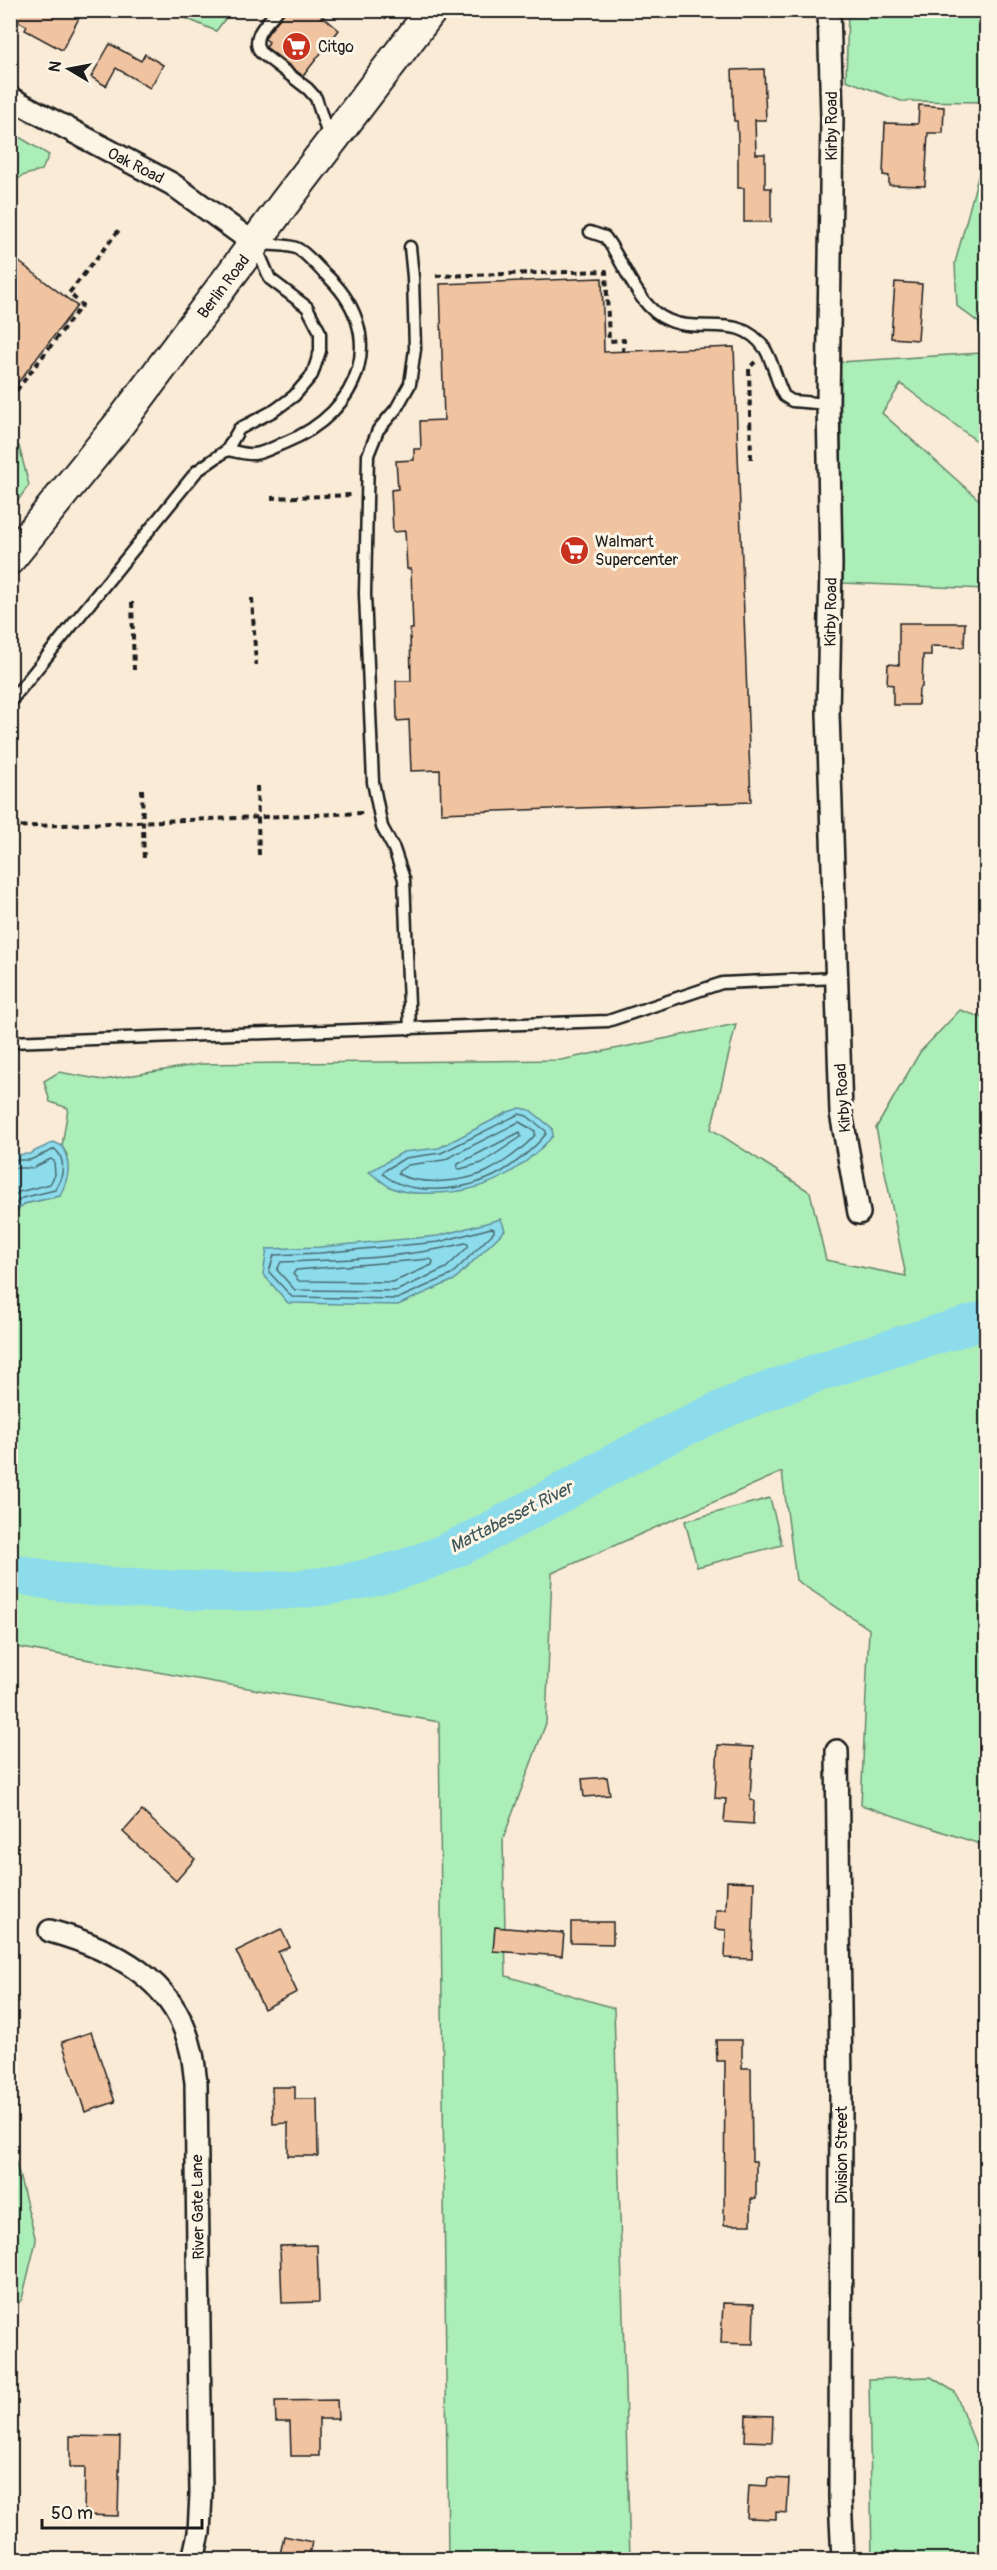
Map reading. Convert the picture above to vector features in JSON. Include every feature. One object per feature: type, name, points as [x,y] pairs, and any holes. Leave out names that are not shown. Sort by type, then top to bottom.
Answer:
[{"type":"main road","name":"Berlin Road","points":[[10,559],[120,423],[432,10]]},
{"type":"street","name":"Kirby Road","points":[[829,10],[832,118],[828,404],[831,564],[828,713],[841,1113],[858,1213]]},
{"type":"street","name":"Oak Road","points":[[10,98],[172,184],[255,244]]},
{"type":"street","name":"Division Street","points":[[837,1751],[841,2092],[840,2498],[843,2559]]},
{"type":"street","name":"River Gate Lane","points":[[50,1931],[107,1950],[137,1967],[161,1991],[180,2019],[191,2049],[196,2082],[201,2494],[193,2559]]},
{"type":"lane","points":[[278,10],[257,37],[256,46],[260,52],[309,89],[316,98],[331,142]]},
{"type":"lane","points":[[590,232],[605,237],[645,301],[663,317],[682,324],[734,328],[748,332],[766,350],[784,396],[792,401],[828,404]]},
{"type":"lane","points":[[10,702],[196,471],[227,450],[239,429],[275,410],[294,396],[312,375],[320,351],[320,332],[307,307],[270,279],[255,244],[297,248],[332,280],[350,302],[360,325],[361,345],[357,371],[349,392],[330,416],[302,436],[255,454],[227,450]]},
{"type":"lane","points":[[410,247],[415,349],[410,384],[396,409],[378,430],[368,455],[365,594],[373,782],[382,827],[394,849],[405,879],[410,1029]]},
{"type":"lane","points":[[10,1042],[608,1021],[722,983],[837,978]]},
{"type":"path","points":[[10,399],[82,305],[69,293],[119,230]]},
{"type":"path","points":[[436,276],[606,271],[609,341],[624,340],[623,351]]},
{"type":"path","points":[[752,459],[749,368],[766,350]]},
{"type":"path","points":[[271,498],[351,495]]},
{"type":"path","points":[[252,598],[256,665]]},
{"type":"path","points":[[132,602],[134,670]]},
{"type":"path","points":[[256,786],[259,855]]},
{"type":"path","points":[[142,789],[144,861]]},
{"type":"path","points":[[10,828],[365,813]]},
{"type":"green space","points":[[169,11],[231,11],[216,31]]},
{"type":"green space","points":[[848,11],[986,11],[986,102],[901,101],[846,80]]},
{"type":"green space","points":[[16,135],[49,155],[42,170],[22,176],[11,185],[11,142]]},
{"type":"green space","points":[[986,147],[986,448],[901,384],[882,413],[986,506],[986,589],[843,583],[840,362],[981,353],[979,323],[957,306],[955,263]]},
{"type":"green space","points":[[19,446],[29,485],[11,510],[11,453]]},
{"type":"green space","points":[[960,1010],[986,1019],[986,1846],[861,1805],[869,1629],[796,1580],[782,1472],[552,1573],[546,1723],[503,1839],[506,1976],[614,2008],[630,2559],[448,2559],[439,1722],[11,1646],[11,1217],[24,1204],[60,1196],[67,1155],[62,1146],[68,1108],[50,1102],[44,1081],[59,1072],[103,1080],[201,1064],[561,1060],[736,1024],[711,1129],[810,1192],[826,1260],[906,1276],[876,1128],[920,1052]]},
{"type":"green space","points":[[770,1498],[782,1545],[697,1567],[685,1521]]},
{"type":"green space","points":[[11,2143],[36,2241],[22,2299],[11,2312]]},
{"type":"green space","points":[[931,2377],[955,2392],[986,2472],[986,2559],[872,2559],[869,2379]]},
{"type":"water","points":[[520,1108],[530,1110],[552,1128],[553,1136],[527,1161],[484,1185],[451,1192],[410,1193],[388,1186],[369,1172],[403,1152],[439,1148]]},
{"type":"water","points":[[54,1142],[62,1146],[68,1165],[66,1183],[60,1196],[24,1204],[11,1217],[11,1155],[29,1154]]},
{"type":"water","points":[[501,1219],[505,1230],[454,1280],[398,1305],[288,1303],[263,1274],[267,1249],[320,1247],[438,1236]]},
{"type":"building","points":[[10,10],[64,10],[79,18],[62,50],[25,30],[27,26],[10,17]]},
{"type":"building","name":"Citgo","points":[[286,10],[315,10],[339,30],[303,76],[266,47],[269,42],[265,39],[268,33]]},
{"type":"building","points":[[110,44],[141,61],[145,54],[163,65],[150,88],[116,68],[106,86],[91,77]]},
{"type":"building","points":[[764,69],[766,120],[755,120],[756,154],[765,154],[765,188],[771,188],[771,222],[744,222],[744,188],[738,188],[738,139],[737,121],[734,121],[732,70]]},
{"type":"building","points":[[919,105],[944,107],[943,133],[928,133],[925,186],[889,185],[889,176],[883,175],[885,123],[918,124]]},
{"type":"building","points":[[10,255],[77,306],[10,393]]},
{"type":"building","name":"Walmart Supercenter","points":[[602,278],[604,352],[734,347],[751,802],[441,813],[440,770],[411,771],[409,720],[397,721],[396,681],[411,681],[410,629],[413,629],[411,569],[407,569],[405,531],[393,532],[391,490],[398,489],[396,461],[414,460],[414,449],[421,449],[420,421],[444,420],[440,284]]},
{"type":"building","points":[[895,282],[922,284],[918,340],[891,338]]},
{"type":"building","points":[[899,623],[965,623],[964,647],[931,646],[931,655],[923,655],[922,687],[919,689],[918,705],[893,705],[893,685],[887,684],[888,664],[899,665]]},
{"type":"building","points":[[718,1745],[753,1747],[750,1800],[754,1801],[753,1824],[724,1822],[726,1799],[715,1798]]},
{"type":"building","points":[[607,1777],[610,1795],[584,1797],[582,1779]]},
{"type":"building","points":[[142,1811],[195,1859],[176,1881],[123,1832]]},
{"type":"building","points":[[727,1881],[754,1882],[752,1959],[725,1958],[726,1930],[715,1929],[716,1910],[726,1910]]},
{"type":"building","points":[[571,1922],[613,1922],[613,1944],[571,1943]]},
{"type":"building","points":[[495,1927],[564,1933],[562,1956],[493,1951]]},
{"type":"building","points":[[281,1929],[290,1947],[278,1952],[297,1992],[264,2009],[236,1951]]},
{"type":"building","points":[[91,2032],[115,2102],[85,2112],[62,2042]]},
{"type":"building","points":[[716,2040],[742,2040],[742,2068],[751,2068],[752,2161],[756,2161],[756,2199],[751,2199],[751,2225],[724,2225],[725,2061],[717,2061]]},
{"type":"building","points":[[272,2087],[295,2087],[295,2099],[317,2099],[318,2156],[288,2156],[288,2123],[273,2124]]},
{"type":"building","points":[[317,2245],[319,2302],[282,2303],[280,2246]]},
{"type":"building","points":[[723,2303],[754,2304],[753,2344],[721,2343]]},
{"type":"building","points":[[337,2400],[338,2419],[319,2419],[319,2456],[291,2456],[290,2422],[276,2422],[275,2401]]},
{"type":"building","points":[[746,2415],[773,2416],[772,2442],[745,2441]]},
{"type":"building","points":[[70,2436],[120,2437],[118,2516],[84,2515],[85,2467],[70,2467]]},
{"type":"building","points":[[768,2478],[789,2479],[787,2513],[776,2512],[776,2519],[747,2518],[749,2485],[767,2486]]},
{"type":"building","points":[[284,2536],[312,2542],[308,2559],[279,2559]]},
{"type":"waterway","name":"Mattabesset River","points":[[10,1572],[100,1586],[229,1591],[302,1589],[374,1577],[409,1567],[477,1538],[630,1454],[729,1407],[838,1366],[986,1320]]},
{"type":"place","name":"Citgo","points":[[297,46]]},
{"type":"place","name":"Walmart Supercenter","points":[[574,550]]}]
